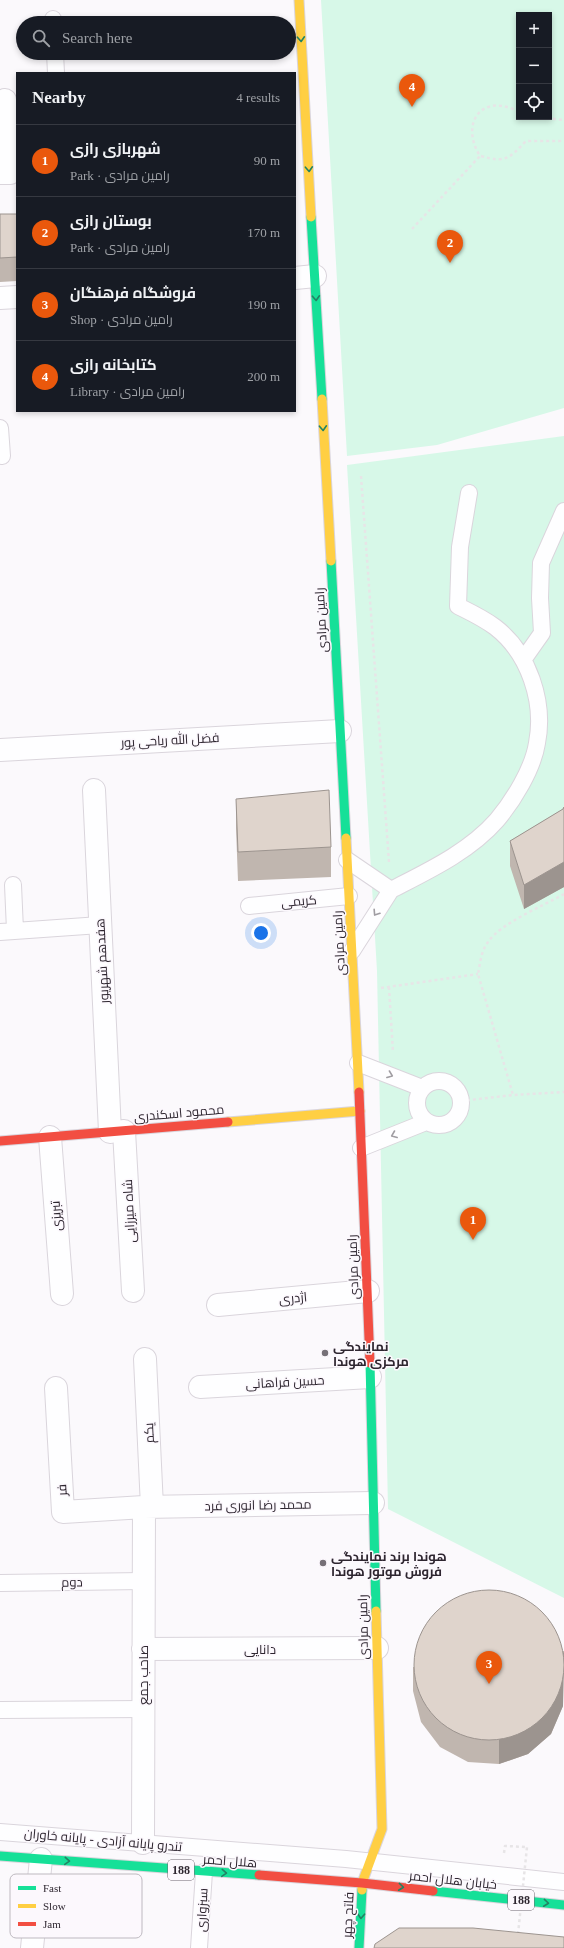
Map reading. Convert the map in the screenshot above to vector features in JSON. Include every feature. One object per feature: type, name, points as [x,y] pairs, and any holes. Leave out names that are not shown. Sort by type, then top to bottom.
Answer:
[{"type":"street","name":"رامین مرادی","points":[[299,0],[299,79],[305,277],[340,731],[355,991],[368,1291],[382,1829],[362,1883]]},
{"type":"street","points":[[0,173],[10,173],[7,100]]},
{"type":"street","points":[[0,298],[16,297]]},
{"type":"street","name":"فضل الله ریاحی پور","points":[[0,750],[340,731]]},
{"type":"street","name":"هفدهم شهریور","points":[[94,790],[100,925],[117,1132]]},
{"type":"street","name":"محمود اسکندری","points":[[0,1142],[360,1111]]},
{"type":"street","name":"شاه میرزایی","points":[[117,1132],[134,1291]]},
{"type":"street","name":"تبریزی","points":[[50,1138],[62,1294]]},
{"type":"street","name":"اژدری","points":[[218,1305],[368,1291]]},
{"type":"street","name":"یکم","points":[[145,1359],[148,1507]]},
{"type":"street","name":"حسین فراهانی","points":[[200,1387],[370,1377]]},
{"type":"street","name":"فر","points":[[56,1388],[63,1512],[148,1507]]},
{"type":"street","name":"محمد رضا انوری فرد","points":[[148,1507],[373,1504]]},
{"type":"street","name":"صاحب جمع","points":[[143,1843],[143,1581],[148,1507]]},
{"type":"street","name":"دانایی","points":[[143,1650],[377,1648]]},
{"type":"street","name":"هلال احمر","points":[[0,1856],[362,1883]]},
{"type":"street","points":[[39,1874],[41,1859]]},
{"type":"street","name":"خیابان هلال احمر","points":[[362,1883],[564,1905]]},
{"type":"street","name":"فاتح چهر","points":[[359,1948],[362,1883]]},
{"type":"street","points":[[32,1948],[33,1938]]},
{"type":"lane","points":[[55,60],[56,72]]},
{"type":"lane","points":[[0,428],[2,456]]},
{"type":"lane","points":[[352,951],[391,890],[448,861],[481,835],[497,820],[522,783],[531,764],[537,744],[539,722],[538,701],[532,680],[523,660],[511,643],[495,627],[478,615],[458,606],[460,547],[469,493]]},
{"type":"lane","points":[[523,660],[542,633],[540,598],[541,564],[564,511]]},
{"type":"lane","points":[[347,860],[391,890]]},
{"type":"lane","points":[[13,885],[8,931],[100,925]]},
{"type":"lane","name":"کریمی","points":[[249,906],[349,896]]},
{"type":"lane","points":[[358,1063],[422,1088]]},
{"type":"lane","points":[[433,1081],[446,1081],[454,1086],[459,1093],[461,1101],[457,1116],[451,1122],[443,1125],[436,1125],[426,1122],[420,1115],[416,1106],[417,1097],[422,1088],[433,1081]]},
{"type":"lane","points":[[361,1148],[426,1122]]},
{"type":"lane","name":"دوم","points":[[0,1583],[143,1581]]},
{"type":"lane","points":[[0,1710],[143,1709]]},
{"type":"lane","name":"تندرو پایانه آزادی - پایانه خاوران","points":[[0,1832],[370,1862],[564,1882]]},
{"type":"lane","name":"سبزواری","points":[[200,1948],[204,1872]]},
{"type":"path","points":[[516,110],[495,106],[484,109],[476,116],[472,127],[473,144],[480,156],[496,161],[507,158],[526,140],[564,141]]},
{"type":"path","points":[[552,119],[564,120]]},
{"type":"path","points":[[412,229],[480,156]]},
{"type":"path","points":[[361,476],[391,890]]},
{"type":"path","points":[[513,1095],[478,974],[481,956],[488,942],[503,928],[564,894]]},
{"type":"path","points":[[355,991],[478,974]]},
{"type":"path","points":[[389,987],[395,1077]]},
{"type":"path","points":[[461,1101],[513,1095],[564,1092]]},
{"type":"path","points":[[505,1846],[527,1847],[518,1937]]},
{"type":"green space","points":[[321,0],[564,0],[564,408],[437,445],[347,456]]},
{"type":"green space","points":[[564,436],[564,1598],[388,1509],[377,971],[347,465]]},
{"type":"building","points":[[0,214],[16,214],[16,257],[0,258]]},
{"type":"building","points":[[329,790],[331,847],[238,852],[236,799]]},
{"type":"building","points":[[564,807],[564,862],[524,885],[510,841]]},
{"type":"building","points":[[489,1590],[511,1593],[531,1603],[542,1612],[551,1623],[561,1643],[564,1665],[561,1687],[551,1707],[542,1718],[531,1727],[511,1737],[489,1740],[467,1737],[447,1727],[436,1718],[427,1707],[417,1687],[414,1665],[417,1643],[427,1623],[436,1612],[447,1603],[467,1593]]},
{"type":"building","points":[[399,1928],[473,1928],[564,1937],[564,1948],[374,1948],[375,1944]]},
{"type":"traffic: fast","points":[[311,217],[322,399]]},
{"type":"traffic: fast","points":[[331,561],[346,838]]},
{"type":"traffic: fast","points":[[370,1363],[376,1611]]},
{"type":"traffic: fast","points":[[0,1856],[259,1875]]},
{"type":"traffic: fast","points":[[359,1948],[362,1890]]},
{"type":"traffic: fast","points":[[433,1891],[564,1905]]},
{"type":"traffic: slow","points":[[299,0],[311,217]]},
{"type":"traffic: slow","points":[[322,399],[331,561]]},
{"type":"traffic: slow","points":[[346,838],[359,1092]]},
{"type":"traffic: slow","points":[[228,1122],[360,1111]]},
{"type":"traffic: slow","points":[[362,1890],[362,1883],[382,1829],[376,1611]]},
{"type":"traffic: jam","points":[[359,1092],[370,1363]]},
{"type":"traffic: jam","points":[[0,1141],[228,1122]]},
{"type":"traffic: jam","points":[[259,1875],[362,1883],[433,1891]]},
{"type":"place","name":"کتابخانه رازی","points":[[412,107]]},
{"type":"place","name":"بوستان رازی","points":[[450,263]]},
{"type":"place","name":"شهربازی رازی","points":[[473,1240]]},
{"type":"place","name":"نمایندگی مرکزی هوندا","points":[[325,1353]]},
{"type":"place","name":"هوندا برند نمایندگی فروش موتور هوندا","points":[[323,1563]]},
{"type":"place","name":"فروشگاه فرهنگان","points":[[489,1684]]}]
